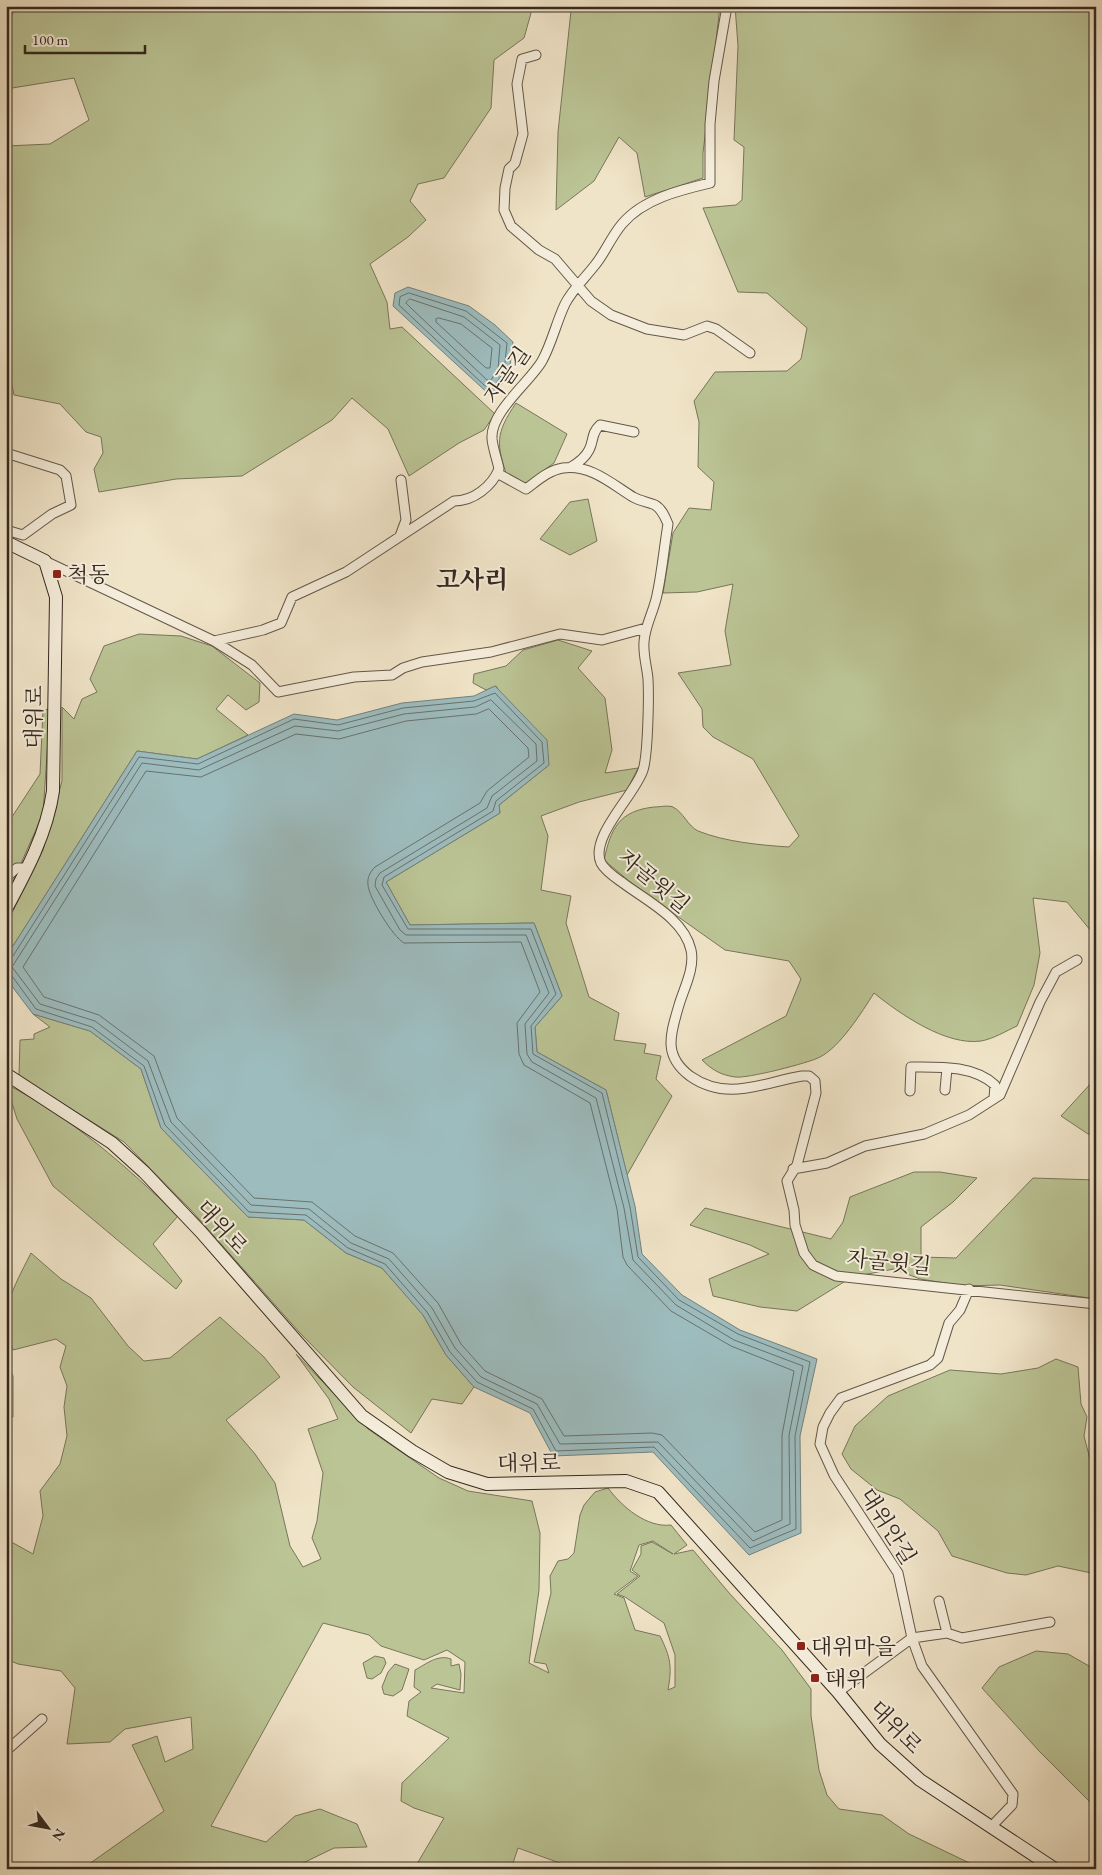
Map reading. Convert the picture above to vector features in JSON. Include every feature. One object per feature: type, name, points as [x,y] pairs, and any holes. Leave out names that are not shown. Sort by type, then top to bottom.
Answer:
[{"type":"main road","points":[[6,542],[45,561]]},
{"type":"main road","name":"대위로","points":[[6,909],[28,868],[45,827],[53,791],[56,597],[45,561]]},
{"type":"main road","name":"대위로","points":[[6,1074],[112,1143],[144,1172],[201,1232],[362,1416],[448,1472],[487,1484],[528,1485],[626,1481],[658,1492],[838,1692],[880,1744],[927,1784],[1055,1869]]},
{"type":"street","name":"자골길","points":[[497,473],[499,468],[492,440],[492,432],[498,420],[514,392],[536,371],[543,360],[565,303],[596,265],[622,224],[633,214],[655,200],[680,190],[710,183],[710,124],[714,81],[727,6]]},
{"type":"street","points":[[536,55],[522,59],[517,84],[523,134],[515,163],[508,169],[504,210],[512,226],[540,250],[555,259],[591,301],[610,316],[632,324],[684,335],[707,326],[716,328],[750,353]]},
{"type":"street","points":[[214,641],[263,630],[281,623],[292,598],[346,572],[454,501],[462,501],[488,487],[497,473],[526,489],[549,473],[561,468],[571,467],[582,460],[589,450],[594,430],[600,425],[634,432]]},
{"type":"street","points":[[6,453],[60,470],[66,476],[71,505],[52,514],[22,536],[6,530]]},
{"type":"street","name":"자골윗길","points":[[571,467],[606,478],[633,496],[656,505],[664,514],[668,524],[657,595],[646,628],[645,662],[648,679],[645,764],[639,780],[602,840],[599,853],[601,864],[614,877],[678,925],[687,936],[692,952],[689,974],[672,1030],[670,1044],[671,1054],[677,1064],[688,1075],[712,1088],[739,1089],[802,1076],[809,1076],[815,1081],[816,1093],[797,1165],[786,1181],[804,1253],[812,1264],[836,1276],[862,1280],[969,1289],[1096,1304]]},
{"type":"street","points":[[400,536],[406,520],[401,480]]},
{"type":"street","points":[[45,561],[214,641],[252,666],[278,692],[354,677],[392,675],[403,668],[422,662],[491,652],[560,634],[602,640],[646,628]]},
{"type":"street","points":[[6,877],[17,868],[28,868]]},
{"type":"street","points":[[793,1169],[827,1163],[865,1146],[924,1134],[969,1115],[1000,1095],[1040,1002],[1056,972],[1077,960]]},
{"type":"street","points":[[910,1091],[912,1067],[947,1068],[985,1076],[995,1085],[994,1098]]},
{"type":"street","points":[[945,1090],[947,1068]]},
{"type":"street","name":"대위안길","points":[[969,1289],[960,1310],[949,1323],[938,1358],[930,1365],[841,1398],[827,1420],[820,1444],[834,1475],[898,1573],[912,1638],[922,1666],[1013,1794],[1012,1804],[991,1827]]},
{"type":"street","points":[[940,1600],[947,1633]]},
{"type":"street","points":[[838,1692],[912,1638],[947,1633],[962,1638],[1050,1622]]},
{"type":"street","points":[[6,1751],[42,1718]]},
{"type":"green space","points":[[17,6],[533,6],[524,38],[494,60],[491,108],[444,178],[418,184],[410,201],[426,220],[408,237],[370,264],[387,302],[390,329],[402,327],[495,414],[484,430],[459,443],[409,476],[388,429],[352,398],[332,420],[242,476],[176,479],[99,492],[94,469],[103,453],[101,437],[86,432],[60,404],[14,395],[9,369],[7,353],[12,326],[6,319],[6,146],[50,144],[89,120],[74,78],[6,89],[6,26]]},
{"type":"green space","points":[[561,6],[720,6],[703,153],[703,178],[645,197],[637,153],[619,137],[594,181],[556,210],[558,132],[571,11]]},
{"type":"green space","points":[[735,6],[1096,6],[1096,937],[1067,902],[1033,898],[1040,953],[1034,985],[1017,1026],[986,1040],[967,1041],[953,1039],[910,1019],[874,993],[843,1037],[828,1052],[804,1063],[741,1077],[717,1072],[702,1060],[786,1016],[801,979],[789,961],[725,950],[636,887],[604,860],[610,839],[618,823],[632,812],[654,807],[673,807],[698,831],[731,840],[789,847],[799,836],[753,759],[713,737],[703,727],[702,709],[678,673],[731,665],[725,631],[733,584],[697,592],[663,593],[673,533],[689,508],[711,510],[714,482],[698,467],[699,422],[694,401],[715,372],[787,371],[801,359],[807,328],[767,293],[738,292],[703,208],[736,205],[742,200],[744,147],[734,140],[738,46]]},
{"type":"green space","points":[[516,403],[567,434],[554,463],[525,484],[508,479],[500,448],[501,431]]},
{"type":"green space","points":[[588,499],[597,541],[570,555],[540,539],[570,502]]},
{"type":"green space","points":[[139,634],[181,636],[212,646],[260,683],[259,702],[246,710],[228,695],[216,709],[248,735],[197,759],[137,751],[6,957],[6,925],[43,850],[62,781],[62,707],[74,719],[82,699],[97,692],[90,679],[104,646]]},
{"type":"green space","points":[[558,640],[592,651],[578,668],[605,698],[612,750],[605,773],[638,768],[627,790],[579,802],[541,816],[548,836],[541,890],[571,896],[566,923],[589,997],[619,1013],[614,1040],[646,1044],[644,1053],[661,1056],[656,1079],[672,1096],[627,1175],[606,1090],[537,1052],[535,1027],[562,996],[534,923],[410,925],[386,882],[500,813],[499,805],[549,765],[496,686],[486,690],[473,683],[474,674],[506,666],[523,650]]},
{"type":"green space","points":[[50,709],[43,814],[6,897],[6,826],[40,774],[43,710]]},
{"type":"green space","points":[[33,1014],[90,1031],[141,1069],[161,1128],[248,1217],[304,1220],[346,1253],[382,1268],[423,1315],[446,1355],[474,1387],[462,1404],[432,1399],[411,1433],[353,1387],[300,1333],[191,1210],[124,1142],[19,1076],[20,1040],[34,1039],[34,1034],[50,1027]]},
{"type":"green space","points":[[1096,1071],[1096,1134],[1088,1134],[1061,1116],[1093,1081]]},
{"type":"green space","points":[[6,1084],[30,1097],[75,1127],[118,1161],[178,1216],[153,1244],[182,1281],[176,1289],[53,1186],[17,1119]]},
{"type":"green space","points":[[914,1172],[940,1172],[977,1178],[953,1202],[921,1227],[921,1257],[956,1258],[1033,1178],[1096,1180],[1096,1299],[1000,1285],[964,1286],[920,1279],[894,1269],[852,1277],[797,1311],[760,1307],[713,1296],[709,1279],[769,1254],[750,1245],[690,1225],[705,1208],[831,1239],[843,1222],[850,1197]]},
{"type":"green space","points":[[31,1253],[61,1279],[91,1298],[128,1346],[144,1361],[170,1358],[220,1317],[264,1357],[280,1377],[226,1420],[255,1454],[275,1483],[290,1546],[303,1567],[321,1559],[312,1538],[317,1521],[323,1473],[308,1429],[338,1419],[329,1399],[296,1354],[368,1429],[439,1478],[468,1491],[532,1501],[540,1533],[539,1590],[529,1663],[549,1673],[546,1664],[534,1662],[551,1593],[550,1576],[558,1561],[568,1559],[574,1553],[580,1515],[584,1505],[595,1492],[608,1488],[620,1502],[644,1520],[662,1525],[671,1525],[687,1545],[674,1554],[693,1550],[730,1594],[782,1650],[811,1689],[811,1716],[819,1770],[827,1795],[839,1809],[882,1815],[909,1834],[982,1869],[570,1869],[571,1867],[518,1848],[511,1869],[414,1869],[444,1818],[414,1808],[401,1801],[402,1783],[449,1738],[407,1716],[409,1701],[421,1692],[414,1687],[415,1670],[437,1659],[451,1659],[451,1666],[459,1664],[461,1674],[460,1690],[437,1684],[431,1688],[464,1693],[465,1662],[447,1650],[424,1660],[381,1646],[369,1635],[323,1623],[211,1826],[266,1842],[295,1816],[320,1809],[357,1824],[367,1847],[334,1848],[301,1864],[300,1869],[82,1869],[164,1811],[132,1745],[157,1736],[165,1762],[193,1749],[191,1717],[125,1729],[110,1742],[67,1744],[75,1688],[61,1671],[18,1664],[6,1659],[6,1539],[33,1554],[43,1516],[40,1491],[60,1464],[67,1436],[64,1407],[67,1386],[60,1367],[66,1346],[56,1339],[13,1350],[9,1335],[8,1310],[10,1300]],"holes":[[[653,1541],[673,1554],[652,1542],[641,1546],[641,1554],[632,1570],[640,1576],[617,1594],[625,1597],[664,1623],[675,1655],[675,1687],[668,1690],[670,1663],[660,1636],[635,1630],[624,1598],[614,1594],[638,1576],[630,1571],[639,1545]]]},
{"type":"green space","points":[[1056,1359],[1078,1367],[1081,1404],[1087,1417],[1084,1436],[1090,1459],[1096,1462],[1096,1574],[1058,1566],[1026,1575],[1007,1573],[952,1556],[938,1531],[900,1499],[877,1490],[851,1469],[842,1454],[855,1426],[888,1396],[950,1370],[1001,1374],[1038,1368]]},
{"type":"green space","points":[[6,1361],[13,1376],[13,1417],[6,1418]]},
{"type":"green space","points":[[1036,1651],[1068,1654],[1096,1670],[1096,1808],[1040,1752],[982,1688],[999,1667]]},
{"type":"green space","points":[[375,1656],[384,1658],[386,1663],[381,1673],[372,1679],[367,1678],[363,1663]]},
{"type":"green space","points":[[395,1664],[409,1669],[402,1690],[393,1696],[384,1694],[382,1687],[388,1672]]},
{"type":"water","points":[[408,287],[469,306],[495,325],[513,342],[509,374],[492,397],[393,306],[395,293]]},
{"type":"water","points":[[495,686],[547,740],[549,765],[499,805],[500,813],[386,882],[410,925],[534,923],[562,996],[535,1027],[537,1052],[606,1090],[635,1206],[642,1254],[682,1295],[740,1330],[817,1359],[800,1436],[801,1533],[749,1555],[653,1452],[553,1456],[530,1413],[474,1387],[446,1355],[423,1315],[382,1268],[346,1253],[304,1220],[248,1217],[161,1128],[141,1069],[90,1031],[33,1014],[6,975],[6,957],[137,751],[197,759],[294,714],[337,720],[402,703],[474,696]]},
{"type":"place","name":"척동","points":[[57,574]]},
{"type":"place","name":"대위마을","points":[[801,1646]]},
{"type":"place","name":"대위","points":[[815,1678]]},
{"type":"district","name":"고사리","points":[[472,579]]}]
